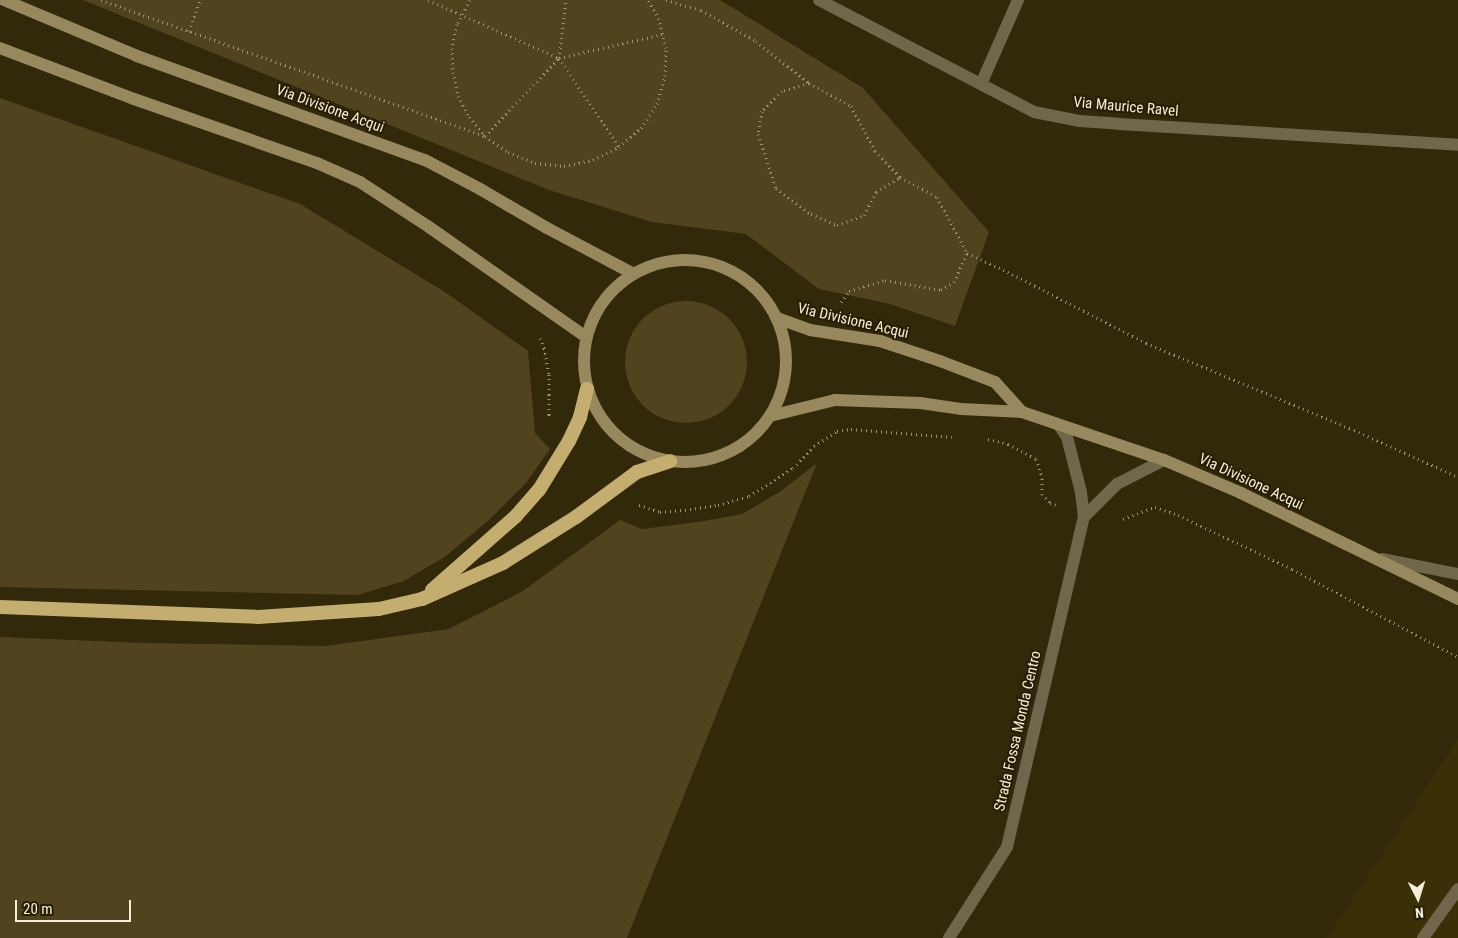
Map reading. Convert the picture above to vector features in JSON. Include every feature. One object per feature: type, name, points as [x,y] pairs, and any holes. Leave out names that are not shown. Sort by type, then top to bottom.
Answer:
[{"type":"highway","points":[[422,599],[516,516],[539,490],[569,441],[580,418],[587,389]]},
{"type":"highway","points":[[0,607],[258,617],[379,609],[422,599],[517,555],[576,517],[637,472],[670,461]]},
{"type":"main road","name":"Via Divisione Acqui","points":[[4,0],[136,56],[425,160],[634,274]]},
{"type":"main road","points":[[0,48],[134,99],[317,163],[360,182],[429,227],[586,337]]},
{"type":"main road","points":[[689,261],[714,264],[737,274],[755,288],[777,318],[786,350],[786,370],[780,396],[770,416],[746,442],[725,454],[698,462],[670,461],[636,449],[609,428],[597,412],[587,389],[583,362],[586,337],[598,310],[608,294],[634,274],[662,262],[689,261]]},
{"type":"main road","name":"Via Divisione Acqui","points":[[777,318],[810,330],[880,341],[995,382],[1022,412]]},
{"type":"main road","name":"Via Divisione Acqui","points":[[770,416],[835,400],[920,403],[961,409],[1022,412],[1060,427],[1164,460],[1241,493],[1455,599]]},
{"type":"street","name":"Via Maurice Ravel","points":[[818,0],[1034,112],[1080,121],[1458,145]]},
{"type":"street","points":[[981,84],[1018,0]]},
{"type":"street","name":"Strada Fossa Monda Centro","points":[[949,938],[1007,847],[1084,517],[1081,492],[1067,437],[1060,427]]},
{"type":"street","points":[[1084,517],[1117,484],[1164,460]]},
{"type":"street","points":[[1368,556],[1429,570],[1458,574]]},
{"type":"street","points":[[1423,938],[1458,889]]},
{"type":"path","points":[[101,0],[485,136],[508,152],[535,163],[564,166],[593,160],[619,147],[641,128],[657,104],[665,76],[666,48],[659,19],[648,0]]},
{"type":"path","points":[[189,31],[200,0]]},
{"type":"path","points":[[428,0],[559,58],[619,147]]},
{"type":"path","points":[[470,0],[457,24],[452,48],[453,72],[458,96],[485,136]]},
{"type":"path","points":[[559,58],[566,0]]},
{"type":"path","points":[[666,0],[701,10],[756,40],[809,83],[851,106],[875,152],[900,177],[937,197],[967,253],[1146,343],[1354,430],[1458,477]]},
{"type":"path","points":[[485,136],[559,58],[663,34]]},
{"type":"path","points":[[809,83],[782,92],[762,111],[758,134],[776,188],[811,214],[837,225],[864,215],[876,192],[900,177]]},
{"type":"path","points":[[841,302],[849,291],[885,280],[941,290],[954,282],[967,253]]},
{"type":"path","points":[[533,333],[539,338],[544,348],[549,374],[550,423],[569,441]]},
{"type":"path","points":[[618,486],[640,507],[660,512],[693,509],[718,505],[749,496],[793,468],[814,446],[837,431],[851,430],[955,437]]},
{"type":"path","points":[[981,439],[1008,444],[1036,459],[1042,478],[1042,494],[1050,503],[1114,529],[1123,519],[1155,507],[1178,515],[1301,574],[1458,657]]},
{"type":"shaded area","points":[[83,0],[720,0],[863,88],[989,232],[955,326],[890,304],[819,289],[746,234],[652,222],[549,190]]},
{"type":"shaded area","points":[[0,98],[300,204],[445,292],[528,351],[535,433],[550,449],[526,483],[489,520],[446,556],[404,581],[358,595],[0,587]]},
{"type":"shaded area","points":[[686,301],[709,306],[729,319],[742,339],[747,362],[742,385],[729,405],[709,418],[686,423],[663,418],[643,405],[630,385],[625,362],[630,339],[643,319],[663,306]]},
{"type":"shaded area","points":[[817,463],[627,938],[0,938],[0,637],[146,643],[325,646],[449,629],[523,591],[620,520],[642,529],[742,514],[781,491]]},
{"type":"shaded area","points":[[1458,739],[1458,938],[1327,938]]}]
